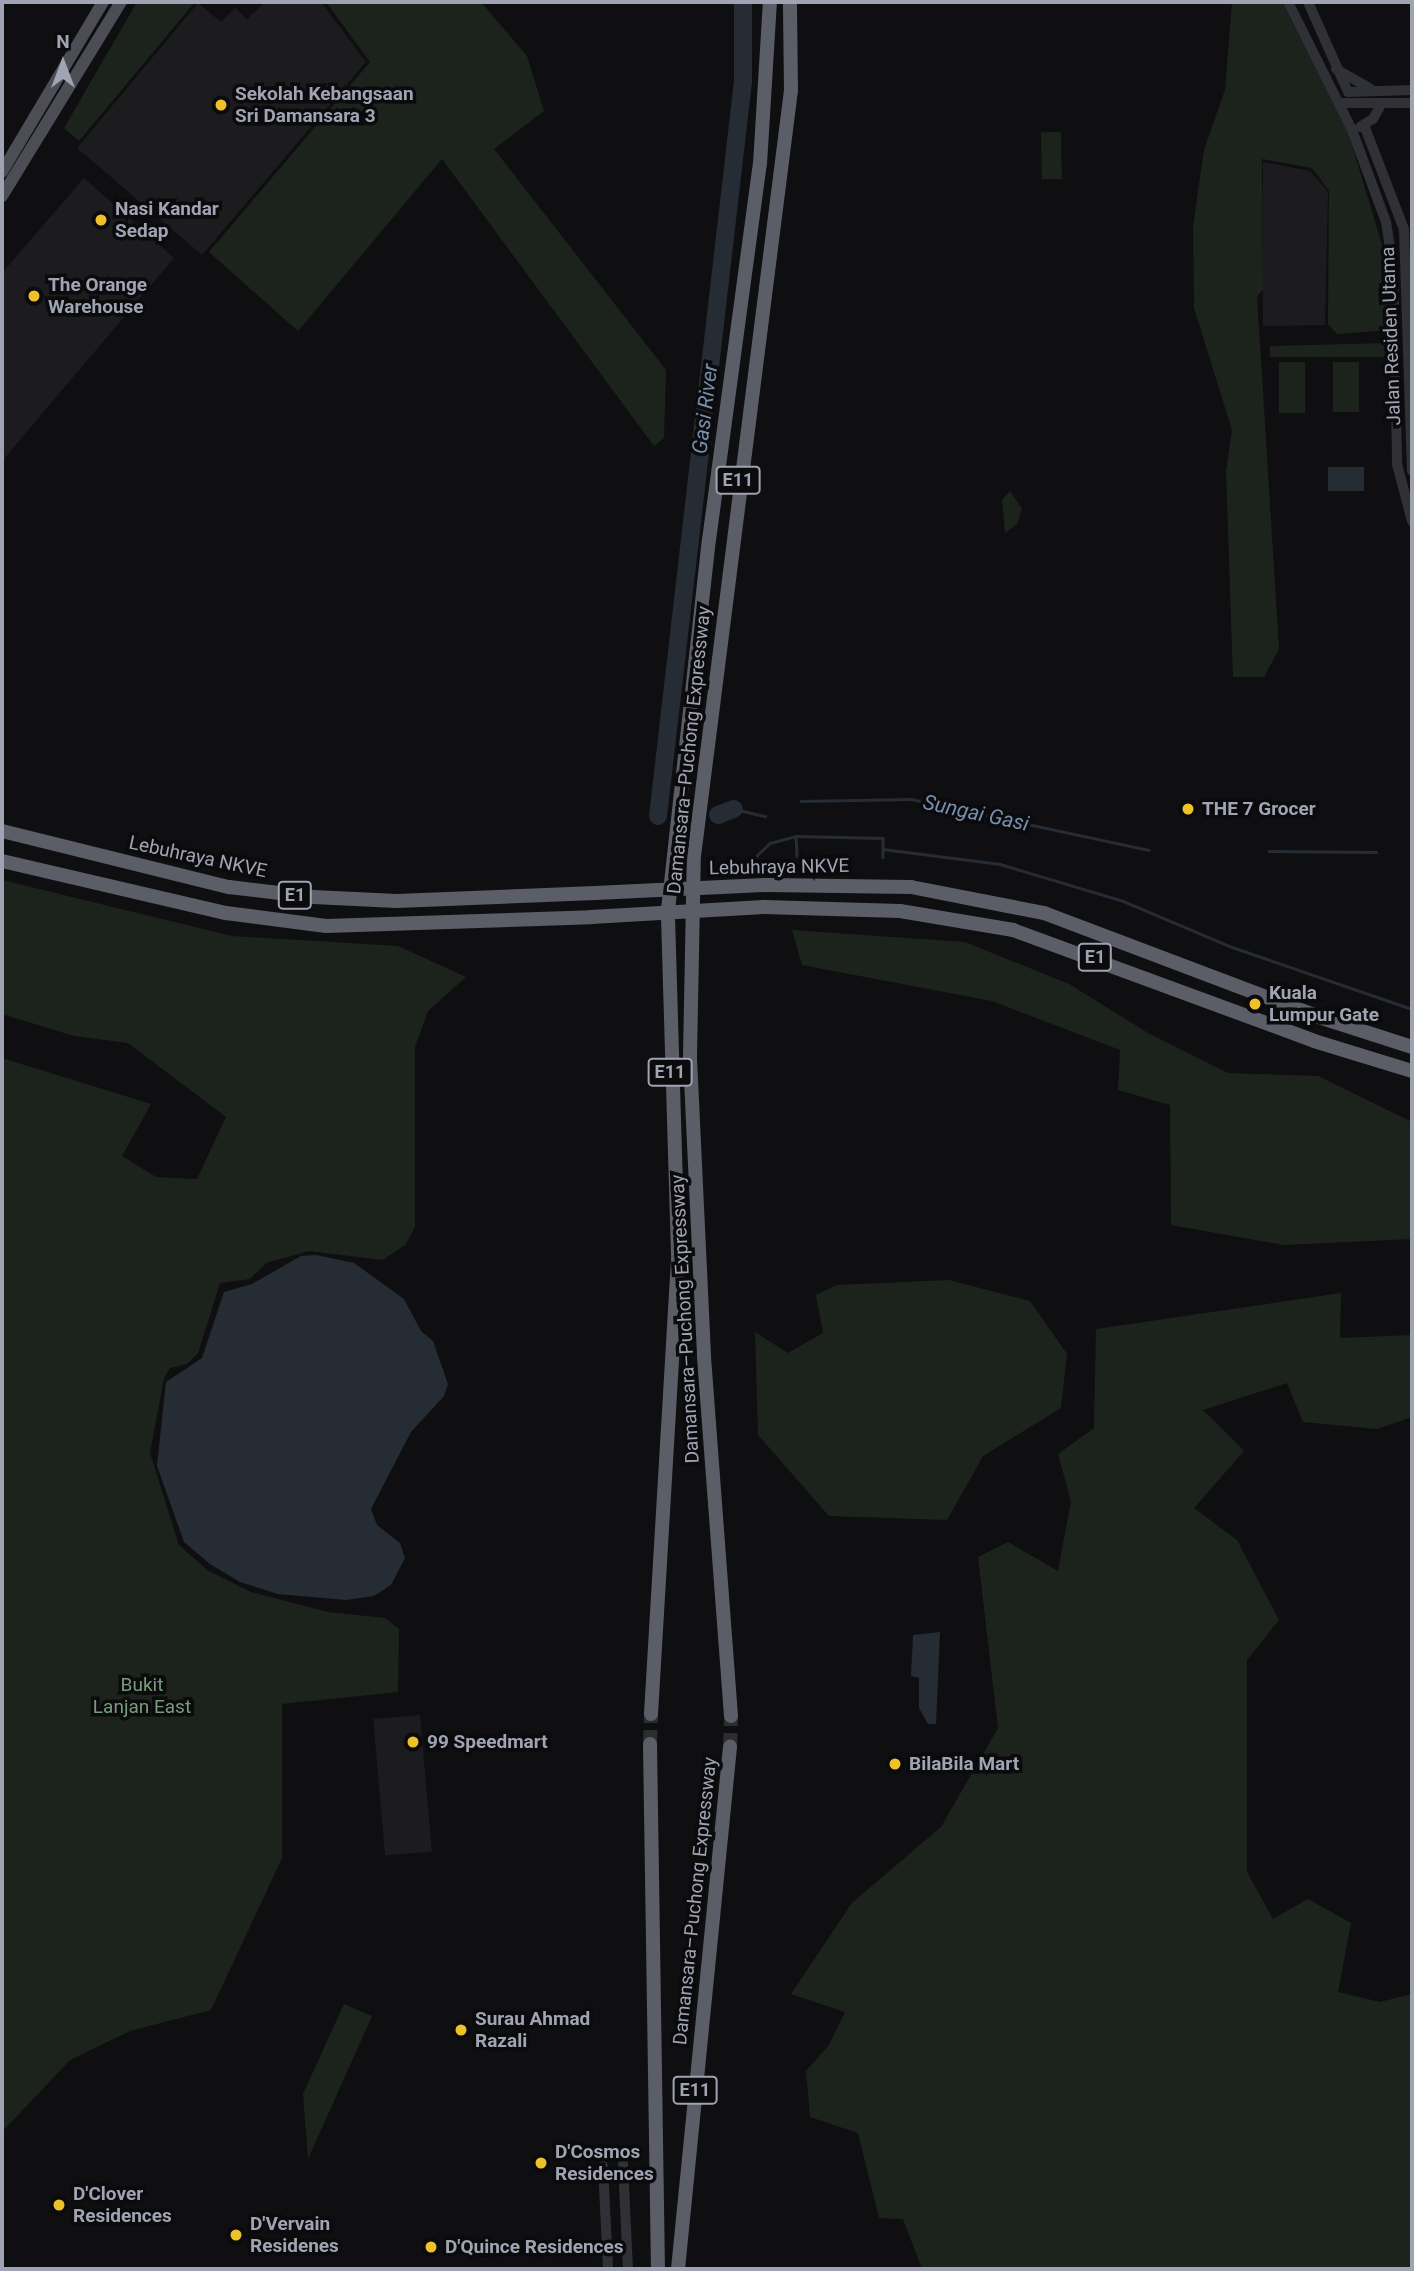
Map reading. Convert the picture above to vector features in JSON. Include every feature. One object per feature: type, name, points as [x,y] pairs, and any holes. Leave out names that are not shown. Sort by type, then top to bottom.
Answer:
[{"type":"highway","name":"Damansara–Puchong Expressway","points":[[652,1714],[678,1254],[668,910],[709,540],[765,125],[770,2]]},
{"type":"highway","name":"Damansara–Puchong Expressway","points":[[732,1716],[704,1355],[690,1056],[694,856],[791,90],[790,2]]},
{"type":"highway","name":"Lebuhraya NKVE","points":[[2,831],[229,887],[313,897],[397,901],[767,885],[911,887],[1044,913],[1319,1017],[1412,1046]]},
{"type":"highway","name":"Lebuhraya NKVE","points":[[2,861],[201,908],[327,926],[591,917],[764,907],[900,911],[1013,930],[1314,1041],[1412,1071]]},
{"type":"highway","name":"Damansara–Puchong Expressway","points":[[650,1744],[660,2234],[656,2269]]},
{"type":"highway","name":"Damansara–Puchong Expressway","points":[[678,2269],[730,1746]]},
{"type":"main road","points":[[2,172],[103,2]]},
{"type":"main road","points":[[2,196],[46,131],[121,2]]},
{"type":"main road","points":[[2,178],[46,131],[67,65]]},
{"type":"street","name":"Jalan Residen Utama","points":[[1288,2],[1352,131],[1385,222],[1393,266],[1394,426],[1412,522]]},
{"type":"street","points":[[1308,2],[1333,67],[1348,92]]},
{"type":"street","points":[[1333,67],[1355,85],[1374,90]]},
{"type":"street","points":[[1339,103],[1348,92],[1412,90]]},
{"type":"street","points":[[1339,103],[1412,103]]},
{"type":"street","points":[[1352,131],[1364,125],[1382,103]]},
{"type":"street","name":"Jalan Residen Utama","points":[[1364,125],[1404,229],[1412,471]]},
{"type":"street","points":[[623,2164],[628,2269]]},
{"type":"street","points":[[603,2166],[608,2269]]},
{"type":"shaded area","name":"Sekolah Kebangsaan Sri Damansara 3","points":[[265,2],[321,2],[366,62],[202,255],[77,148],[198,3],[221,22],[235,8],[247,19]]},
{"type":"shaded area","points":[[1263,162],[1310,171],[1328,192],[1325,325],[1263,326]]},
{"type":"shaded area","points":[[84,178],[174,258],[2,461],[2,273]]},
{"type":"shaded area","points":[[1328,467],[1364,467],[1364,491],[1328,491]]},
{"type":"shaded area","points":[[316,1255],[354,1263],[404,1299],[421,1331],[433,1341],[448,1384],[444,1396],[411,1432],[371,1509],[377,1525],[400,1543],[405,1558],[391,1585],[374,1596],[346,1600],[278,1594],[240,1582],[210,1564],[184,1542],[157,1466],[166,1382],[202,1358],[224,1292],[252,1284],[301,1256]]},
{"type":"shaded area","points":[[940,1632],[936,1724],[928,1724],[919,1708],[919,1678],[911,1676],[913,1635]]},
{"type":"shaded area","points":[[420,1715],[432,1851],[385,1856],[373,1719]]},
{"type":"green space","points":[[137,2],[195,2],[79,141],[64,128]]},
{"type":"green space","points":[[326,2],[481,2],[527,56],[544,111],[494,149],[666,370],[664,438],[654,446],[442,159],[298,331],[209,252],[370,62]]},
{"type":"green space","points":[[1232,2],[1282,2],[1348,132],[1387,261],[1390,321],[1389,357],[1270,357],[1270,346],[1387,343],[1389,330],[1337,334],[1328,324],[1329,191],[1312,168],[1262,159],[1263,290],[1257,296],[1279,649],[1264,677],[1233,677],[1226,471],[1232,430],[1194,308],[1193,226],[1204,150],[1225,90]]},
{"type":"green space","points":[[1041,132],[1061,132],[1062,179],[1042,179]]},
{"type":"green space","points":[[1279,362],[1305,362],[1305,413],[1279,413]]},
{"type":"green space","points":[[1333,362],[1359,362],[1359,412],[1333,412]]},
{"type":"green space","points":[[1010,491],[1022,509],[1017,524],[1005,533],[1002,500]]},
{"type":"green space","name":"Bukit Lanjan East","points":[[2,880],[232,936],[398,946],[466,977],[428,1011],[415,1047],[415,1227],[405,1245],[383,1260],[309,1251],[266,1263],[250,1279],[220,1283],[198,1353],[187,1364],[170,1368],[164,1378],[150,1453],[179,1545],[207,1570],[251,1592],[328,1612],[385,1618],[399,1629],[398,1692],[282,1704],[282,1858],[211,2010],[130,2031],[70,2060],[2,2132],[2,1058],[151,1104],[122,1156],[156,1177],[197,1179],[226,1117],[128,1043],[74,1036],[2,1014]]},
{"type":"green space","points":[[792,930],[965,942],[1069,984],[1148,1033],[1228,1073],[1318,1076],[1412,1122],[1412,1239],[1284,1245],[1171,1225],[1170,1105],[1118,1090],[1120,1050],[992,1001],[802,965]]},
{"type":"green space","points":[[949,1280],[1030,1301],[1067,1354],[1061,1408],[983,1456],[947,1520],[829,1516],[758,1435],[755,1332],[788,1353],[823,1333],[816,1295],[837,1285]]},
{"type":"green space","points":[[1341,1293],[1340,1338],[1412,1335],[1412,1417],[1377,1429],[1303,1422],[1287,1383],[1203,1410],[1244,1451],[1194,1508],[1237,1540],[1279,1620],[1247,1660],[1247,1872],[1273,1919],[1308,1899],[1351,1923],[1338,1992],[1380,2002],[1412,1994],[1412,2269],[922,2269],[903,2219],[879,2218],[858,2133],[810,2117],[806,2071],[829,2045],[845,2012],[791,1994],[852,1903],[941,1827],[998,1728],[978,1557],[1008,1542],[1058,1571],[1071,1501],[1058,1454],[1094,1428],[1096,1329]]},
{"type":"green space","points":[[344,2004],[372,2016],[308,2159],[303,2094]]},
{"type":"waterway","name":"Gasi River","points":[[658,816],[743,81],[743,2]]},
{"type":"waterway","name":"Sungai Gasi","points":[[801,801],[911,799],[1149,850]]},
{"type":"waterway","name":"Sungai Gasi","points":[[734,809],[765,816]]},
{"type":"waterway","name":"Gasi River","points":[[718,815],[734,809]]},
{"type":"waterway","points":[[796,836],[797,856]]},
{"type":"waterway","points":[[746,866],[770,843],[796,836],[883,838],[883,857]]},
{"type":"waterway","points":[[883,849],[1000,864],[1123,901],[1232,947],[1412,1009]]},
{"type":"waterway","name":"Sungai Gasi","points":[[1269,851],[1376,852]]},
{"type":"waterway","points":[[1411,1024],[1412,1019]]},
{"type":"tunnel","points":[[650,1744],[651,1714]]},
{"type":"tunnel","points":[[730,1747],[731,1716]]},
{"type":"place","name":"Sekolah Kebangsaan Sri Damansara 3","points":[[221,105]]},
{"type":"place","name":"Nasi Kandar Sedap","points":[[101,220]]},
{"type":"place","name":"The Orange Warehouse","points":[[34,296]]},
{"type":"place","name":"THE 7 Grocer","points":[[1188,809]]},
{"type":"place","name":"Kuala Lumpur Gate","points":[[1255,1004]]},
{"type":"place","name":"99 Speedmart","points":[[413,1742]]},
{"type":"place","name":"BilaBila Mart","points":[[895,1764]]},
{"type":"place","name":"Surau Ahmad Razali","points":[[461,2030]]},
{"type":"place","name":"D'Cosmos Residences","points":[[541,2163]]},
{"type":"place","name":"D'Clover Residences","points":[[59,2205]]},
{"type":"place","name":"D'Vervain Residenes","points":[[236,2235]]},
{"type":"place","name":"D'Quince Residences","points":[[431,2247]]}]
